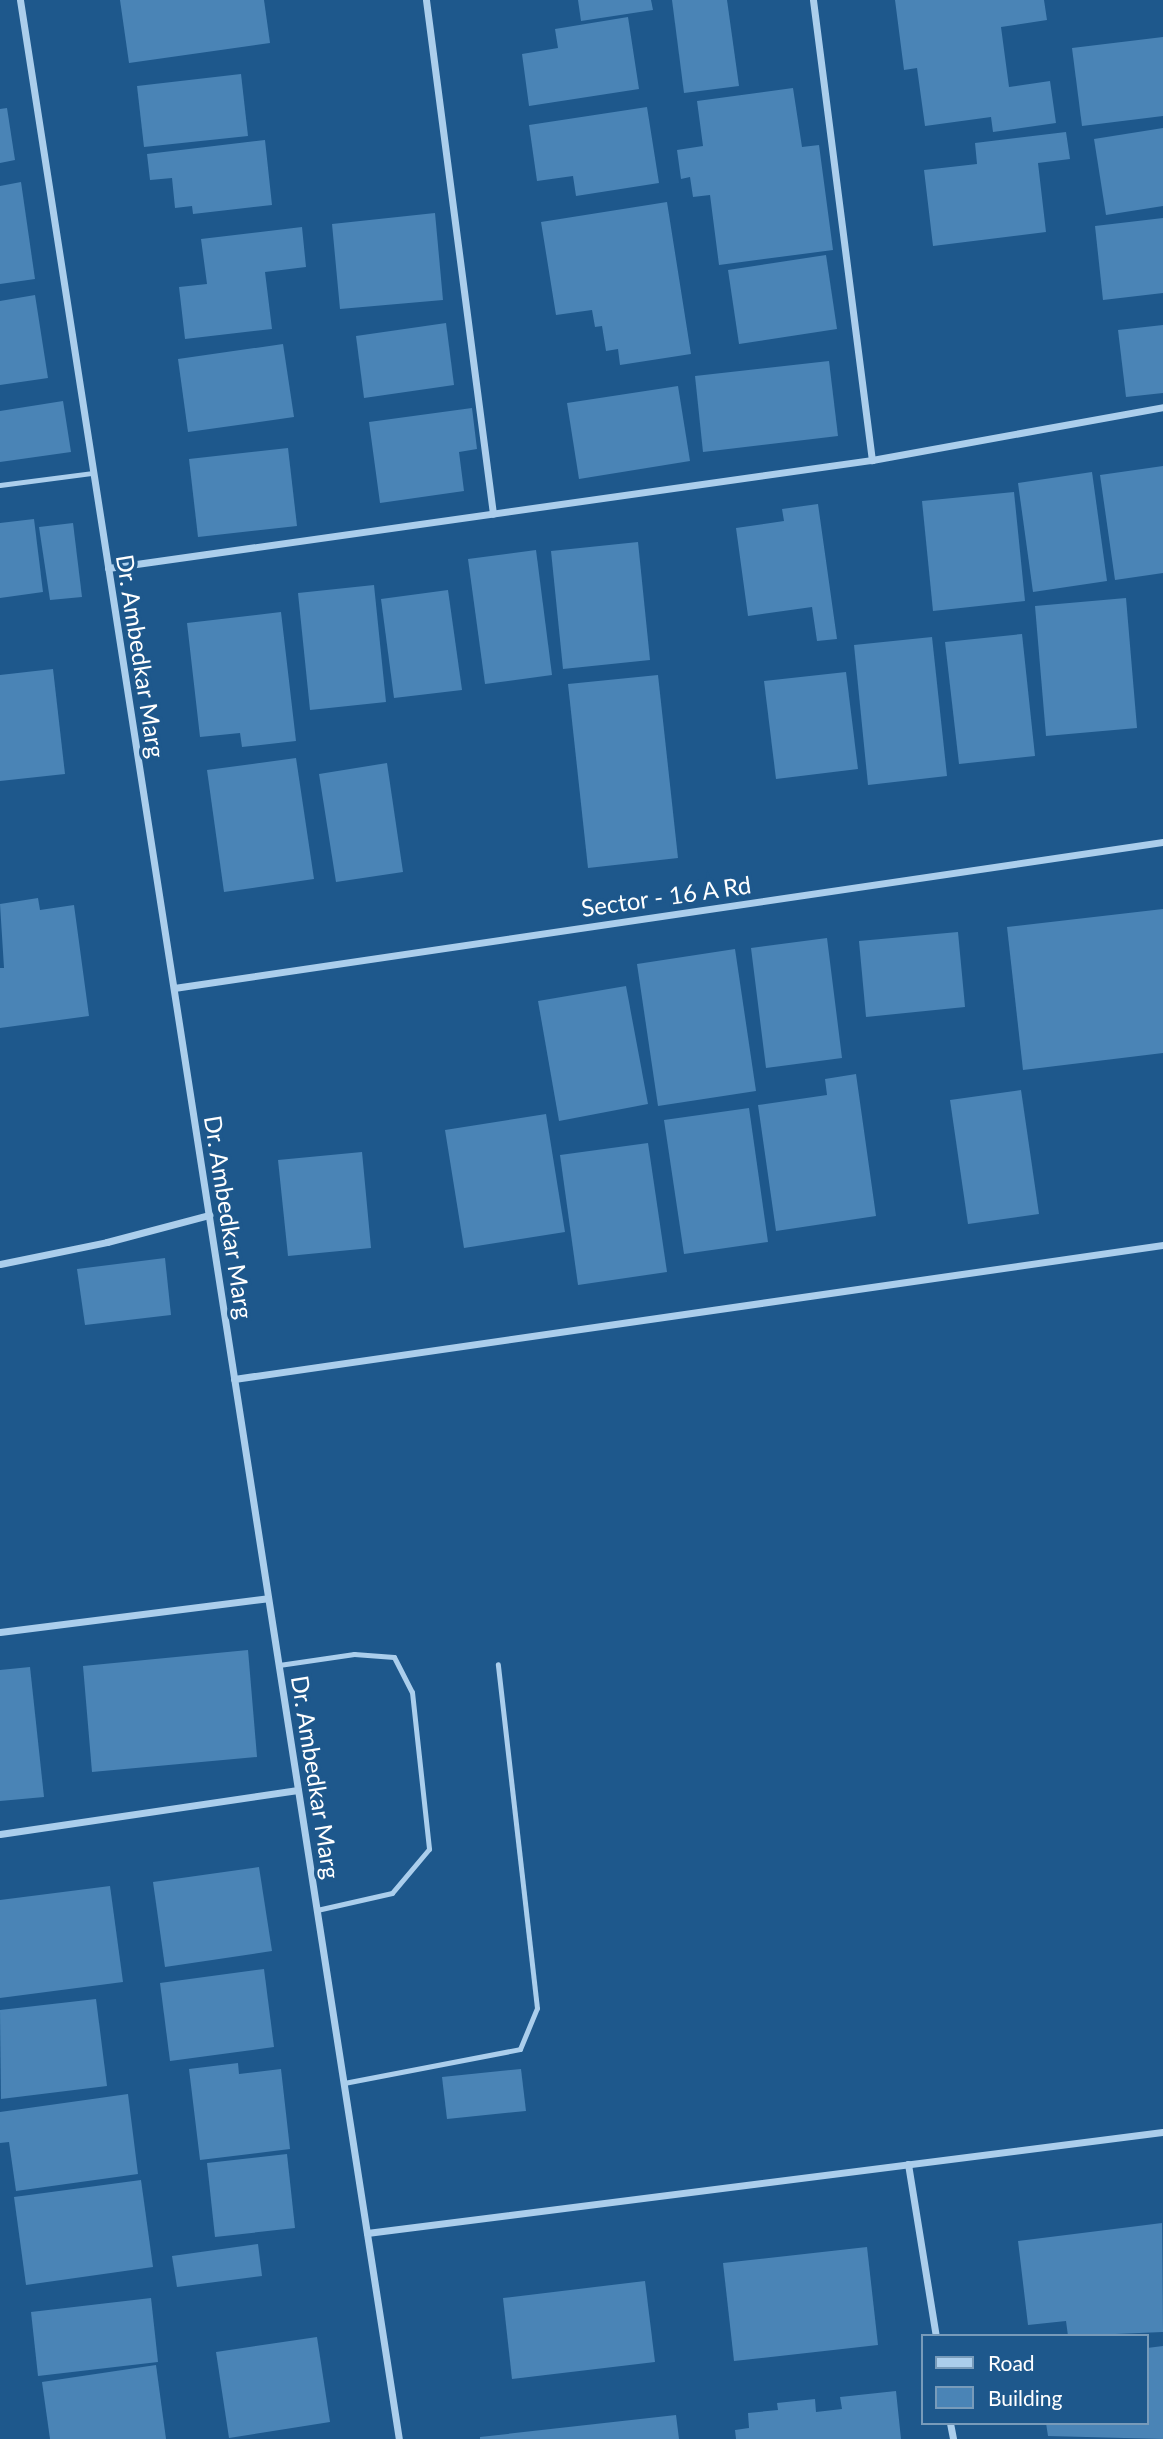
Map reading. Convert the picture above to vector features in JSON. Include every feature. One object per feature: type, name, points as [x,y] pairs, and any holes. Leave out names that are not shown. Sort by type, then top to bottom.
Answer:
[{"type":"street","name":"Dr. Ambedkar Marg","points":[[20,0],[399,2439]]},
{"type":"street","points":[[426,0],[493,514]]},
{"type":"street","points":[[813,0],[872,460]]},
{"type":"street","points":[[108,568],[872,460],[1163,407]]},
{"type":"street","name":"Sector - 16 A Rd","points":[[174,988],[1163,842]]},
{"type":"street","points":[[0,1264],[107,1242],[209,1215]]},
{"type":"street","points":[[234,1379],[1163,1245]]},
{"type":"street","points":[[0,1632],[268,1598]]},
{"type":"street","points":[[0,1834],[298,1790]]},
{"type":"street","points":[[367,2233],[1163,2132]]},
{"type":"street","points":[[908,2164],[936,2334]]},
{"type":"lane","points":[[0,485],[93,473]]},
{"type":"lane","points":[[279,1665],[354,1654],[394,1657],[412,1692],[429,1849],[392,1893],[317,1910]]},
{"type":"lane","points":[[344,2083],[520,2049],[537,2008],[498,1664]]},
{"type":"building","points":[[120,0],[264,0],[270,43],[129,63]]},
{"type":"building","points":[[578,0],[651,0],[653,10],[581,21]]},
{"type":"building","points":[[672,0],[727,0],[739,86],[684,93]]},
{"type":"building","points":[[895,0],[1044,0],[1047,20],[1001,27],[1009,87],[1050,81],[1056,123],[993,132],[991,117],[925,126],[917,68],[904,70]]},
{"type":"building","points":[[628,17],[639,89],[529,106],[522,54],[558,48],[555,29]]},
{"type":"building","points":[[1163,37],[1163,116],[1082,126],[1072,48]]},
{"type":"building","points":[[241,74],[248,136],[144,147],[137,86]]},
{"type":"building","points":[[793,88],[802,147],[819,145],[833,250],[719,265],[710,195],[693,197],[690,177],[681,179],[677,150],[703,146],[697,101]]},
{"type":"building","points":[[647,107],[659,183],[576,196],[573,176],[537,181],[529,125]]},
{"type":"building","points":[[7,108],[15,160],[0,163],[0,109]]},
{"type":"building","points":[[1163,128],[1163,206],[1106,215],[1094,139]]},
{"type":"building","points":[[1066,132],[1070,159],[1038,163],[1046,232],[933,246],[924,170],[977,164],[975,143]]},
{"type":"building","points":[[265,140],[272,205],[193,214],[192,206],[175,208],[172,178],[150,180],[147,154]]},
{"type":"building","points":[[21,182],[35,279],[0,284],[0,186]]},
{"type":"building","points":[[667,202],[691,354],[620,365],[618,349],[606,351],[602,326],[595,327],[592,310],[556,315],[541,222]]},
{"type":"building","points":[[435,213],[443,300],[340,309],[332,224]]},
{"type":"building","points":[[1163,218],[1163,293],[1103,300],[1095,226]]},
{"type":"building","points":[[302,227],[306,267],[265,272],[272,329],[185,339],[179,287],[207,284],[201,239]]},
{"type":"building","points":[[826,255],[837,329],[739,344],[728,270]]},
{"type":"building","points":[[35,295],[48,378],[0,385],[0,301]]},
{"type":"building","points":[[446,323],[454,385],[364,398],[356,336]]},
{"type":"building","points":[[1163,325],[1163,393],[1126,397],[1118,330]]},
{"type":"building","points":[[283,344],[294,417],[188,432],[178,359]]},
{"type":"building","points":[[829,361],[838,436],[703,452],[695,376]]},
{"type":"building","points":[[678,386],[690,461],[579,479],[567,403]]},
{"type":"building","points":[[63,401],[71,452],[0,462],[0,411]]},
{"type":"building","points":[[472,408],[477,449],[459,452],[464,491],[380,503],[369,422]]},
{"type":"building","points":[[288,448],[297,526],[198,537],[189,459]]},
{"type":"building","points":[[1163,466],[1163,573],[1115,580],[1100,475]]},
{"type":"building","points":[[1092,472],[1107,581],[1033,592],[1018,483]]},
{"type":"building","points":[[1014,492],[1025,601],[933,611],[922,501]]},
{"type":"building","points":[[818,504],[837,639],[817,641],[812,607],[748,616],[736,528],[784,521],[782,509]]},
{"type":"building","points":[[34,519],[43,592],[0,598],[0,523]]},
{"type":"building","points":[[73,523],[82,597],[50,600],[39,527]]},
{"type":"building","points":[[638,542],[650,660],[563,669],[551,551]]},
{"type":"building","points":[[536,550],[552,675],[485,684],[468,559]]},
{"type":"building","points":[[374,585],[386,702],[310,710],[298,593]]},
{"type":"building","points":[[448,590],[462,690],[394,698],[381,599]]},
{"type":"building","points":[[1126,598],[1137,728],[1046,736],[1035,606]]},
{"type":"building","points":[[281,612],[296,741],[242,747],[240,733],[200,737],[187,623]]},
{"type":"building","points":[[1022,634],[1035,756],[959,764],[945,642]]},
{"type":"building","points":[[932,637],[947,776],[868,785],[854,645]]},
{"type":"building","points":[[53,669],[65,774],[0,781],[0,675]]},
{"type":"building","points":[[846,672],[858,769],[776,779],[764,681]]},
{"type":"building","points":[[658,675],[678,858],[588,868],[568,684]]},
{"type":"building","points":[[296,758],[314,879],[224,892],[207,770]]},
{"type":"building","points":[[387,763],[403,872],[336,882],[319,774]]},
{"type":"building","points":[[38,898],[40,910],[74,905],[89,1016],[0,1028],[0,968],[4,968],[0,904]]},
{"type":"building","points":[[1163,909],[1163,1053],[1023,1070],[1007,927]]},
{"type":"building","points":[[958,932],[965,1007],[866,1017],[859,941]]},
{"type":"building","points":[[827,938],[842,1058],[766,1068],[751,948]]},
{"type":"building","points":[[735,949],[756,1091],[658,1106],[637,964]]},
{"type":"building","points":[[626,986],[648,1104],[559,1121],[538,1001]]},
{"type":"building","points":[[856,1074],[876,1216],[776,1231],[758,1105],[827,1095],[825,1079]]},
{"type":"building","points":[[1021,1090],[1039,1214],[968,1224],[950,1100]]},
{"type":"building","points":[[749,1108],[768,1242],[684,1254],[664,1120]]},
{"type":"building","points":[[546,1114],[565,1232],[464,1248],[445,1130]]},
{"type":"building","points":[[648,1143],[667,1272],[578,1285],[560,1155]]},
{"type":"building","points":[[362,1152],[371,1248],[288,1256],[278,1160]]},
{"type":"building","points":[[165,1258],[171,1315],[85,1325],[77,1269]]},
{"type":"building","points":[[248,1650],[257,1757],[92,1772],[83,1666]]},
{"type":"building","points":[[30,1667],[44,1797],[0,1801],[0,1670]]},
{"type":"building","points":[[259,1867],[272,1951],[165,1967],[153,1882]]},
{"type":"building","points":[[110,1886],[123,1982],[0,1998],[0,1900]]},
{"type":"building","points":[[264,1969],[274,2047],[170,2061],[160,1983]]},
{"type":"building","points":[[96,1999],[107,2086],[1,2099],[0,2010]]},
{"type":"building","points":[[238,2063],[239,2074],[281,2069],[290,2149],[200,2160],[189,2069]]},
{"type":"building","points":[[521,2069],[526,2111],[447,2119],[442,2077]]},
{"type":"building","points":[[128,2094],[138,2174],[16,2191],[9,2142],[0,2143],[0,2112]]},
{"type":"building","points":[[287,2154],[295,2228],[215,2237],[207,2163]]},
{"type":"building","points":[[141,2180],[153,2267],[26,2285],[14,2197]]},
{"type":"building","points":[[1162,2223],[1163,2332],[1068,2334],[1066,2321],[1028,2325],[1018,2241]]},
{"type":"building","points":[[258,2244],[262,2276],[177,2287],[172,2256]]},
{"type":"building","points":[[867,2247],[878,2345],[734,2361],[723,2263]]},
{"type":"building","points":[[645,2281],[655,2362],[512,2379],[503,2298]]},
{"type":"building","points":[[151,2298],[158,2362],[38,2376],[31,2312]]},
{"type":"building","points":[[317,2337],[330,2422],[229,2438],[216,2352]]},
{"type":"building","points":[[1163,2346],[1163,2439],[1048,2436],[1046,2425],[1149,2425],[1149,2348]]},
{"type":"building","points":[[156,2365],[166,2439],[50,2439],[42,2382]]},
{"type":"building","points":[[896,2391],[901,2439],[736,2439],[735,2430],[749,2428],[748,2413],[778,2410],[777,2403],[815,2399],[816,2412],[842,2409],[840,2397]]},
{"type":"building","points":[[676,2415],[679,2439],[480,2439],[480,2437]]}]
